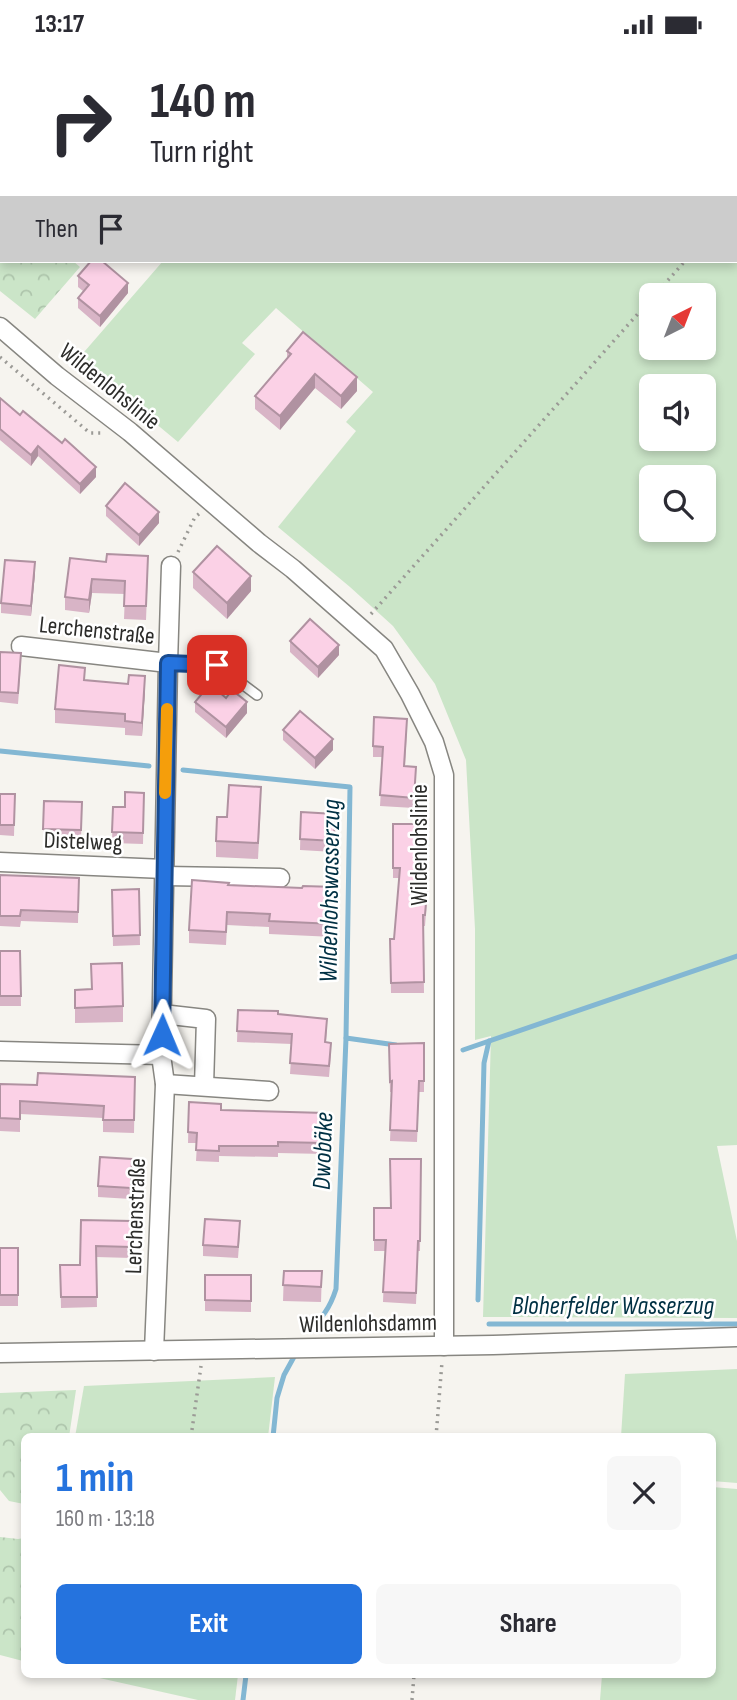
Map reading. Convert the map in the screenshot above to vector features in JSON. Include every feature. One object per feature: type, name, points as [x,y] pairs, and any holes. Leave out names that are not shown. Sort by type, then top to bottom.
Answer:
[{"type":"street","name":"Wildenlohslinie","points":[[0,327],[57,376],[130,432],[360,626],[384,649],[434,742],[444,775],[444,1346]]},
{"type":"street","name":"Lerchenstraße","points":[[154,1351],[165,1084],[161,1055],[171,566]]},
{"type":"street","name":"Lerchenstraße","points":[[20,646],[168,663]]},
{"type":"street","name":"Distelweg","points":[[0,862],[164,873]]},
{"type":"street","points":[[164,873],[280,878]]},
{"type":"street","points":[[162,1014],[206,1019],[204,1086]]},
{"type":"street","points":[[0,1051],[161,1055]]},
{"type":"street","points":[[165,1084],[269,1091]]},
{"type":"street","name":"Wildenlohsdamm","points":[[0,1353],[737,1338]]},
{"type":"lane","points":[[168,663],[217,665],[257,695]]},
{"type":"path","points":[[665,283],[683,263]]},
{"type":"path","points":[[360,626],[639,312]]},
{"type":"path","points":[[0,357],[90,433],[130,432]]},
{"type":"path","points":[[171,566],[195,517]]},
{"type":"path","points":[[436,1433],[444,1346]]},
{"type":"path","points":[[192,1433],[203,1350]]},
{"type":"path","points":[[412,1700],[414,1678]]},
{"type":"green space","points":[[0,263],[75,263],[80,267],[35,319],[0,291]]},
{"type":"green space","points":[[161,263],[737,263],[737,1145],[717,1146],[737,1241],[737,1318],[483,1317],[491,1036],[475,1040],[475,929],[466,760],[435,684],[393,626],[278,527],[356,431],[346,422],[373,392],[276,308],[242,343],[255,354],[178,442],[78,359]]},
{"type":"green space","points":[[737,1369],[737,1483],[716,1481],[716,1433],[621,1433],[625,1374]]},
{"type":"green space","points":[[275,1377],[268,1433],[76,1433],[84,1386]]},
{"type":"green space","points":[[76,1390],[70,1433],[21,1433],[21,1503],[9,1501],[0,1490],[0,1393]]},
{"type":"green space","points":[[716,1487],[737,1489],[737,1700],[600,1700],[602,1678],[716,1678]]},
{"type":"green space","points":[[0,1537],[21,1538],[21,1660],[0,1655]]},
{"type":"green space","points":[[99,1678],[238,1678],[235,1700],[198,1700]]},
{"type":"building","points":[[89,263],[104,263],[128,283],[100,316],[78,298],[89,285],[78,276]]},
{"type":"building","points":[[303,332],[357,377],[341,396],[315,374],[280,416],[255,396],[291,354],[287,351]]},
{"type":"building","points":[[0,398],[20,415],[23,411],[62,443],[65,439],[96,467],[80,484],[38,446],[31,455],[0,429]]},
{"type":"building","points":[[125,483],[159,512],[139,535],[106,506]]},
{"type":"building","points":[[217,546],[251,576],[227,603],[193,572]]},
{"type":"building","points":[[107,554],[148,556],[146,606],[124,606],[125,581],[92,579],[89,600],[65,597],[70,558],[106,562]]},
{"type":"building","points":[[5,560],[35,562],[31,606],[1,603]]},
{"type":"building","points":[[310,619],[339,645],[318,667],[290,641]]},
{"type":"building","points":[[0,652],[21,653],[18,693],[0,692]]},
{"type":"building","points":[[59,665],[85,668],[84,680],[128,684],[129,675],[145,676],[142,723],[125,721],[125,714],[55,709]]},
{"type":"building","points":[[210,684],[226,698],[232,690],[247,702],[226,727],[195,702]]},
{"type":"building","points":[[300,711],[333,739],[315,758],[283,730]]},
{"type":"building","points":[[374,717],[407,719],[404,766],[416,767],[414,798],[380,795],[383,747],[373,746]]},
{"type":"building","points":[[229,785],[261,787],[258,843],[216,841],[217,817],[227,817]]},
{"type":"building","points":[[125,792],[144,793],[143,833],[112,832],[113,807],[125,807]]},
{"type":"building","points":[[0,794],[15,794],[14,825],[0,825]]},
{"type":"building","points":[[44,801],[82,802],[81,830],[43,829]]},
{"type":"building","points":[[301,812],[335,814],[334,841],[300,839]]},
{"type":"building","points":[[393,824],[425,824],[427,890],[423,915],[424,982],[391,983],[390,939],[394,939],[400,868],[393,868]]},
{"type":"building","points":[[0,875],[79,878],[78,912],[21,910],[20,916],[0,916]]},
{"type":"building","points":[[192,880],[229,883],[228,885],[336,887],[334,924],[269,921],[270,914],[227,912],[226,932],[189,930]]},
{"type":"building","points":[[139,889],[140,935],[113,936],[112,890]]},
{"type":"building","points":[[0,951],[20,951],[21,996],[0,996]]},
{"type":"building","points":[[122,963],[123,1006],[75,1008],[75,990],[92,989],[91,964]]},
{"type":"building","points":[[238,1010],[278,1011],[278,1014],[327,1019],[325,1042],[331,1043],[329,1066],[290,1063],[292,1034],[237,1031]]},
{"type":"building","points":[[424,1043],[424,1081],[419,1081],[417,1131],[390,1130],[392,1081],[390,1082],[389,1044]]},
{"type":"building","points":[[38,1073],[135,1077],[134,1120],[103,1120],[104,1106],[20,1101],[20,1119],[0,1118],[0,1084],[37,1085]]},
{"type":"building","points":[[189,1102],[221,1104],[221,1110],[325,1113],[325,1143],[278,1142],[278,1146],[219,1146],[219,1151],[196,1150],[197,1133],[188,1132]]},
{"type":"building","points":[[100,1157],[132,1159],[131,1188],[98,1186]]},
{"type":"building","points":[[390,1159],[421,1159],[416,1293],[383,1292],[386,1240],[374,1240],[374,1208],[391,1208]]},
{"type":"building","points":[[205,1219],[240,1221],[238,1247],[203,1245]]},
{"type":"building","points":[[81,1220],[132,1221],[132,1247],[96,1246],[97,1297],[61,1297],[60,1265],[80,1265]]},
{"type":"building","points":[[0,1248],[18,1248],[18,1295],[0,1295]]},
{"type":"building","points":[[284,1271],[322,1271],[321,1287],[283,1285]]},
{"type":"building","points":[[205,1275],[251,1275],[251,1301],[205,1300]]},
{"type":"waterway","name":"Wildenlohswasserzug","points":[[0,751],[149,766]]},
{"type":"waterway","name":"Wildenlohswasserzug","points":[[183,770],[350,787],[346,1038]]},
{"type":"waterway","name":"Dwobäke","points":[[463,1050],[737,956]]},
{"type":"waterway","name":"Dwobäke","points":[[307,1331],[325,1313],[336,1289],[346,1038],[396,1045]]},
{"type":"waterway","points":[[478,1300],[484,1063],[489,1041]]},
{"type":"waterway","name":"Bloherfelder Wasserzug","points":[[489,1324],[737,1324]]},
{"type":"waterway","name":"Dwobäke","points":[[273,1433],[277,1398],[284,1375],[295,1355]]},
{"type":"waterway","name":"Dwobäke","points":[[243,1700],[246,1678]]},
{"type":"slow traffic","points":[[165,793],[167,709]]},
{"type":"route","points":[[162,1035],[168,663],[217,665]]}]
